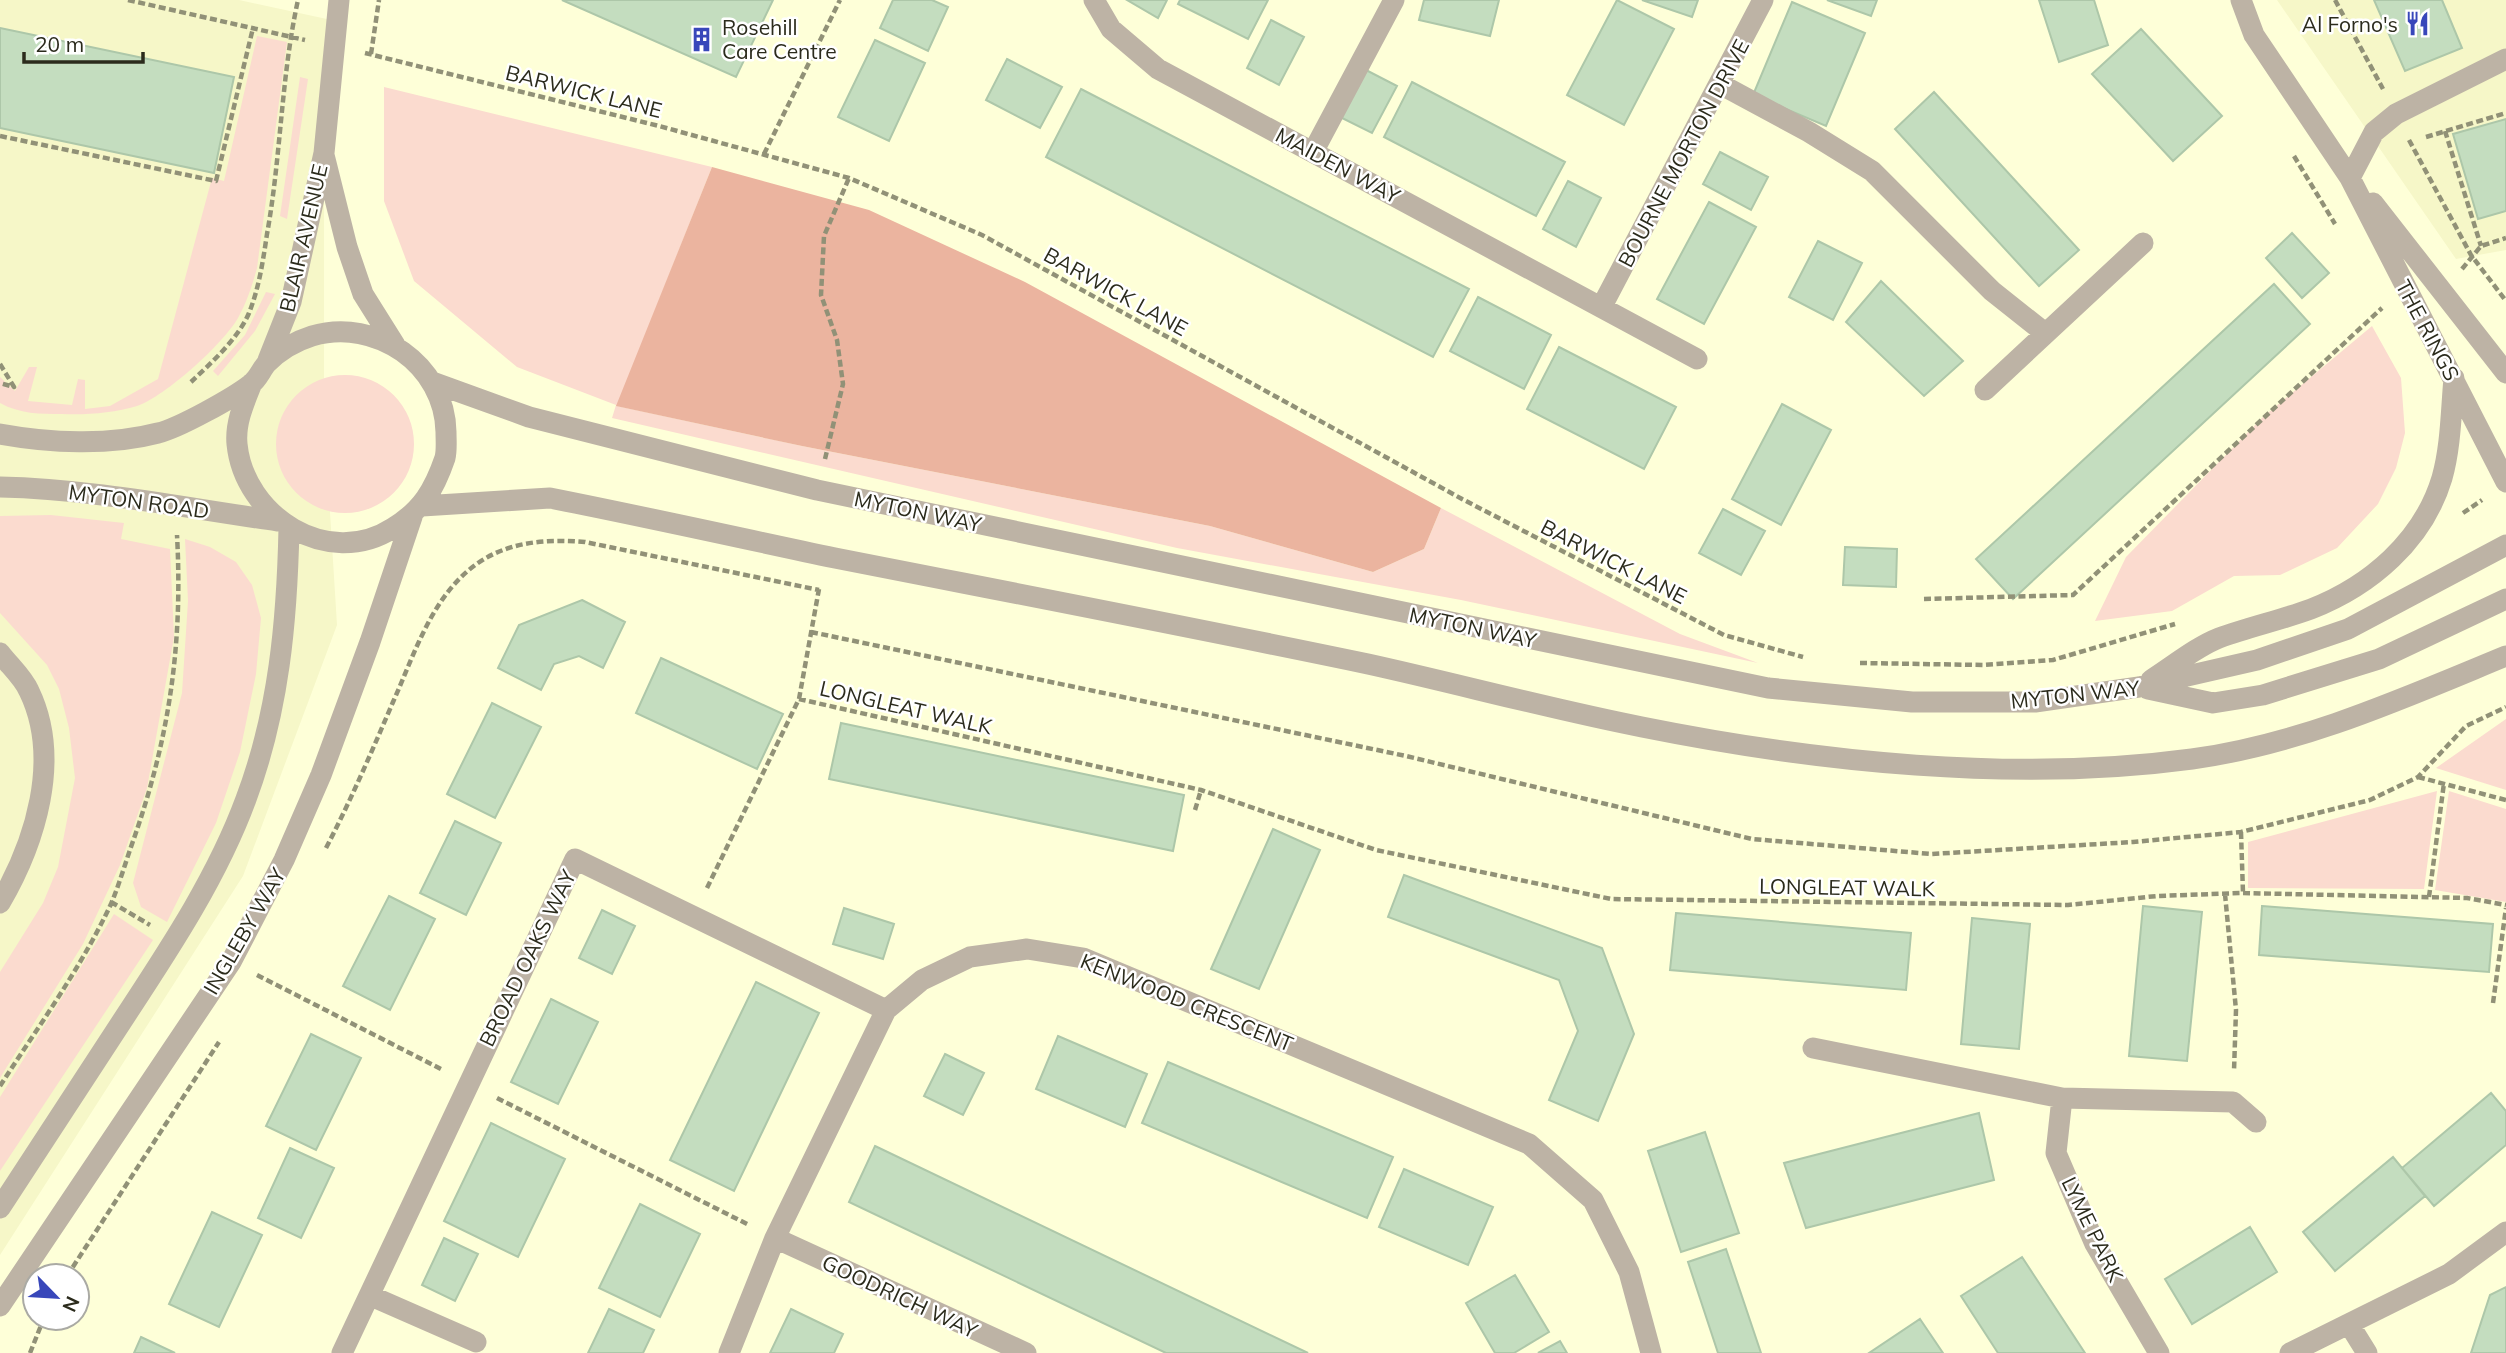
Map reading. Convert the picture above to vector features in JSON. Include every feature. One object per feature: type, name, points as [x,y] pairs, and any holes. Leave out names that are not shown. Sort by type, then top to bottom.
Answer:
[{"type":"street","name":"BLAIR AVENUE","points":[[267,363],[291,302],[324,153],[339,0]]},
{"type":"street","name":"MAIDEN WAY","points":[[1094,0],[1111,29],[1158,69],[1697,359]]},
{"type":"street","points":[[1312,152],[1394,0]]},
{"type":"street","name":"BOURNE MORTON DRIVE","points":[[1602,306],[1763,0]]},
{"type":"street","name":"THE RINGS","points":[[2241,0],[2254,35],[2350,178],[2446,293],[2506,373]]},
{"type":"street","points":[[2350,178],[2374,132],[2396,114],[2506,59]]},
{"type":"street","points":[[1720,84],[1810,132],[1872,171],[1992,291],[2045,333]]},
{"type":"street","name":"BLAIR AVENUE","points":[[324,153],[347,247],[363,294],[395,345]]},
{"type":"street","name":"THE RINGS","points":[[2350,178],[2454,376],[2506,482]]},
{"type":"street","points":[[1985,390],[2143,243]]},
{"type":"street","points":[[342,332],[369,335],[395,345],[410,356],[432,382],[446,417],[446,454],[434,488],[417,511],[387,532],[361,541],[332,542],[283,524],[257,499],[243,472],[237,442],[240,412],[252,383],[267,363],[286,348],[313,336],[342,332]]},
{"type":"street","points":[[2139,687],[2217,639],[2313,608],[2374,575],[2401,551],[2427,513],[2441,481],[2448,452],[2454,376]]},
{"type":"street","name":"MYTON WAY","points":[[432,382],[529,417],[817,490],[1768,688],[1912,702],[2035,702],[2139,687],[2258,660],[2347,629],[2506,545]]},
{"type":"street","points":[[0,434],[31,440],[120,439],[160,433],[252,383]]},
{"type":"street","name":"MYTON ROAD","points":[[0,487],[39,488],[132,498],[283,524]]},
{"type":"street","points":[[417,511],[550,498],[1369,664],[1641,727],[1763,748],[1878,762],[1982,767],[2090,767],[2193,759],[2277,741],[2358,718],[2506,656]]},
{"type":"street","name":"INGLEBY WAY","points":[[0,1306],[231,962],[284,860],[365,654],[417,511]]},
{"type":"street","points":[[0,1208],[174,941],[227,845],[262,750],[281,664],[287,602],[283,524]]},
{"type":"street","points":[[2139,687],[2213,703],[2263,695],[2379,659],[2506,599]]},
{"type":"street","points":[[0,903],[30,839],[41,791],[44,755],[29,691],[2,657]]},
{"type":"street","name":"BROAD OAKS WAY","points":[[342,1353],[371,1296],[467,1083],[575,859],[886,1010]]},
{"type":"street","name":"KENWOOD CRESCENT","points":[[729,1353],[775,1238],[886,1010],[922,980],[970,957],[1027,949],[1083,958],[1529,1144],[1593,1200],[1629,1272],[1651,1353]]},
{"type":"street","points":[[1813,1048],[2062,1098],[2233,1102],[2256,1122]]},
{"type":"street","name":"LYME PARK","points":[[2062,1098],[2056,1153],[2095,1244],[2158,1353]]},
{"type":"street","points":[[2290,1353],[2449,1274],[2506,1232]]},
{"type":"street","name":"GOODRICH WAY","points":[[775,1238],[1026,1353]]},
{"type":"street","points":[[371,1296],[476,1342]]},
{"type":"street","points":[[2348,1324],[2367,1353]]},
{"type":"path","name":"BARWICK LANE","points":[[128,0],[371,54],[849,178],[982,235],[1438,487],[1724,635],[1813,660]]},
{"type":"path","points":[[182,388],[235,335],[248,314],[260,277],[271,215],[290,36],[298,0]]},
{"type":"path","points":[[371,54],[379,0]]},
{"type":"path","points":[[764,154],[840,0]]},
{"type":"path","points":[[0,136],[216,181],[253,28]]},
{"type":"path","points":[[2410,141],[2506,113]]},
{"type":"path","points":[[2445,131],[2481,246]]},
{"type":"path","points":[[2288,146],[2339,230]]},
{"type":"path","points":[[817,490],[843,384],[837,340],[821,295],[824,236],[849,178]]},
{"type":"path","points":[[2506,238],[2481,246],[2471,255],[2506,301]]},
{"type":"path","points":[[1924,599],[2073,595],[2386,305],[2393,314]]},
{"type":"path","points":[[0,364],[14,387],[0,383]]},
{"type":"path","points":[[2456,519],[2506,482]]},
{"type":"path","points":[[0,1086],[83,957],[111,902],[155,782],[170,715],[180,592],[177,536],[164,533]]},
{"type":"path","points":[[528,543],[557,540],[585,542],[819,590]]},
{"type":"path","points":[[799,699],[826,556]]},
{"type":"path","points":[[811,632],[1406,756],[1752,839],[1931,854],[2133,842],[2241,832],[2370,800],[2418,778],[2466,726],[2506,707]]},
{"type":"path","points":[[1851,662],[1984,665],[2053,660]]},
{"type":"path","name":"LONGLEAT WALK","points":[[693,917],[799,699],[1202,790],[1376,850],[1611,900],[2068,905],[2157,896],[2243,893],[2467,898],[2506,907]]},
{"type":"path","points":[[2418,778],[2506,800]]},
{"type":"path","points":[[2429,897],[2444,783]]},
{"type":"path","points":[[1195,810],[1202,790]]},
{"type":"path","points":[[2241,832],[2243,893]]},
{"type":"path","points":[[2225,894],[2236,1010],[2233,1102]]},
{"type":"path","points":[[2493,1003],[2506,907]]},
{"type":"path","points":[[258,976],[775,1238]]},
{"type":"path","points":[[30,1353],[38,1332]]},
{"type":"shaded area","points":[[0,0],[239,0],[336,21],[324,153],[324,416],[337,625],[243,876],[0,1255]]},
{"type":"shaded area","points":[[2277,0],[2506,0],[2506,250],[2456,259]]},
{"type":"shaded area","points":[[257,36],[287,42],[257,268],[244,306],[231,329],[178,381],[137,406],[100,413],[46,414],[23,411],[0,403],[0,377],[15,391],[29,367],[37,367],[28,401],[72,405],[78,379],[85,380],[85,409],[110,406],[158,379],[212,178],[224,181]]},
{"type":"shaded area","points":[[300,77],[308,79],[287,219],[280,216]]},
{"type":"shaded area","points":[[384,87],[712,167],[617,406],[802,446],[1210,526],[1373,572],[1424,549],[1441,508],[1680,634],[1758,663],[1461,600],[1177,548],[612,418],[616,405],[517,367],[414,281],[384,201]]},
{"type":"shaded area","points":[[712,167],[869,210],[1025,282],[1441,508],[1424,549],[1373,572],[1210,526],[802,446],[616,406]]},
{"type":"shaded area","points":[[266,292],[275,294],[255,331],[218,376],[213,371],[245,335]]},
{"type":"shaded area","points":[[2372,326],[2401,378],[2405,433],[2396,468],[2378,504],[2337,548],[2280,575],[2234,576],[2172,611],[2095,621],[2126,557],[2262,418]]},
{"type":"shaded area","points":[[345,375],[371,381],[393,396],[408,418],[414,444],[408,470],[393,492],[371,507],[345,513],[319,507],[297,492],[282,470],[276,444],[282,418],[297,396],[319,381]]},
{"type":"shaded area","points":[[51,515],[124,523],[121,539],[170,549],[174,637],[147,788],[120,865],[83,944],[0,1078],[0,972],[43,903],[58,867],[75,778],[69,728],[59,689],[47,665],[0,613],[0,516]]},
{"type":"shaded area","points":[[185,539],[210,547],[236,562],[252,585],[261,618],[256,674],[240,752],[216,823],[167,922],[141,907],[133,883],[182,693],[188,601]]},
{"type":"shaded area","points":[[2506,719],[2506,790],[2436,768]]},
{"type":"shaded area","points":[[2437,791],[2424,889],[2248,888],[2248,842]]},
{"type":"shaded area","points":[[2449,791],[2506,809],[2506,902],[2435,890]]},
{"type":"shaded area","points":[[114,914],[153,940],[0,1171],[0,1097]]},
{"type":"building","name":"Rosehill Care Centre","points":[[562,0],[773,0],[736,77]]},
{"type":"building","points":[[893,0],[932,0],[948,7],[928,51],[880,28]]},
{"type":"building","points":[[1127,0],[1167,0],[1158,18]]},
{"type":"building","points":[[1180,0],[1268,0],[1248,39],[1178,4]]},
{"type":"building","points":[[1424,0],[1499,0],[1490,36],[1419,20]]},
{"type":"building","points":[[1617,0],[1674,29],[1624,125],[1567,95]]},
{"type":"building","points":[[1642,0],[1698,0],[1692,17]]},
{"type":"building","points":[[1827,0],[1877,0],[1871,16]]},
{"type":"building","points":[[2039,0],[2094,0],[2108,45],[2059,62]]},
{"type":"building","name":"Al Forno's","points":[[2374,0],[2442,0],[2462,48],[2405,71]]},
{"type":"building","points":[[1792,2],[1865,33],[1826,126],[1753,95]]},
{"type":"building","points":[[1271,20],[1304,37],[1279,85],[1247,68]]},
{"type":"building","points":[[0,28],[234,77],[214,173],[0,128]]},
{"type":"building","points":[[2141,29],[2222,116],[2173,161],[2092,74]]},
{"type":"building","points":[[875,40],[925,63],[889,141],[838,117]]},
{"type":"building","points":[[1007,59],[1062,87],[1040,128],[986,100]]},
{"type":"building","points":[[1364,69],[1397,86],[1372,133],[1340,117]]},
{"type":"building","points":[[1412,82],[1565,162],[1536,216],[1384,137]]},
{"type":"building","points":[[1081,89],[1469,289],[1433,357],[1046,157]]},
{"type":"building","points":[[1934,92],[2079,250],[2039,286],[1895,129]]},
{"type":"building","points":[[2506,119],[2506,211],[2478,219],[2453,134]]},
{"type":"building","points":[[1720,152],[1768,177],[1751,210],[1703,184]]},
{"type":"building","points":[[1568,181],[1601,198],[1576,247],[1543,229]]},
{"type":"building","points":[[1709,202],[1756,227],[1704,324],[1657,299]]},
{"type":"building","points":[[2292,233],[2329,273],[2302,298],[2266,258]]},
{"type":"building","points":[[1818,241],[1862,263],[1833,320],[1789,297]]},
{"type":"building","points":[[1881,281],[1963,361],[1924,396],[1846,322]]},
{"type":"building","points":[[2274,284],[2310,324],[2013,599],[1976,559]]},
{"type":"building","points":[[1478,297],[1551,335],[1524,389],[1450,351]]},
{"type":"building","points":[[1559,347],[1676,407],[1644,469],[1527,409]]},
{"type":"building","points":[[1782,404],[1831,430],[1781,525],[1732,499]]},
{"type":"building","points":[[1723,509],[1765,531],[1741,575],[1699,553]]},
{"type":"building","points":[[1845,547],[1897,549],[1896,587],[1843,585]]},
{"type":"building","points":[[582,600],[625,622],[603,668],[579,656],[554,664],[541,690],[498,668],[519,625]]},
{"type":"building","points":[[661,658],[783,714],[757,769],[636,713]]},
{"type":"building","points":[[492,703],[541,727],[495,818],[447,794]]},
{"type":"building","points":[[841,723],[1184,795],[1173,851],[829,779]]},
{"type":"building","points":[[455,821],[501,843],[466,915],[420,893]]},
{"type":"building","points":[[1273,829],[1320,850],[1259,989],[1211,969]]},
{"type":"building","points":[[1404,875],[1602,948],[1634,1034],[1598,1121],[1549,1100],[1578,1031],[1559,980],[1388,917]]},
{"type":"building","points":[[389,896],[435,919],[390,1010],[343,986]]},
{"type":"building","points":[[2143,906],[2202,912],[2187,1061],[2129,1056]]},
{"type":"building","points":[[2262,906],[2493,924],[2489,972],[2259,955]]},
{"type":"building","points":[[844,908],[894,924],[883,959],[833,944]]},
{"type":"building","points":[[602,910],[635,926],[612,974],[579,958]]},
{"type":"building","points":[[1676,913],[1911,933],[1906,990],[1670,970]]},
{"type":"building","points":[[1972,918],[2030,924],[2019,1049],[1961,1044]]},
{"type":"building","points":[[756,982],[819,1013],[734,1191],[670,1160]]},
{"type":"building","points":[[551,999],[598,1022],[558,1104],[511,1082]]},
{"type":"building","points":[[311,1034],[361,1058],[316,1150],[266,1126]]},
{"type":"building","points":[[1058,1036],[1147,1074],[1125,1127],[1036,1089]]},
{"type":"building","points":[[945,1054],[984,1073],[963,1115],[924,1096]]},
{"type":"building","points":[[1168,1062],[1393,1157],[1367,1218],[1142,1123]]},
{"type":"building","points":[[2491,1093],[2506,1111],[2506,1145],[2434,1206],[2402,1168]]},
{"type":"building","points":[[1979,1113],[1994,1180],[1806,1228],[1784,1163]]},
{"type":"building","points":[[491,1123],[565,1159],[518,1257],[444,1221]]},
{"type":"building","points":[[1705,1132],[1739,1233],[1681,1252],[1648,1151]]},
{"type":"building","points":[[875,1146],[1308,1353],[1166,1353],[849,1202]]},
{"type":"building","points":[[290,1148],[334,1168],[301,1238],[258,1218]]},
{"type":"building","points":[[2393,1157],[2425,1196],[2335,1271],[2303,1232]]},
{"type":"building","points":[[1404,1169],[1493,1207],[1468,1265],[1379,1227]]},
{"type":"building","points":[[640,1204],[700,1234],[660,1317],[599,1288]]},
{"type":"building","points":[[212,1212],[262,1235],[219,1327],[169,1304]]},
{"type":"building","points":[[2250,1227],[2277,1272],[2192,1324],[2165,1279]]},
{"type":"building","points":[[444,1238],[478,1254],[455,1301],[422,1285]]},
{"type":"building","points":[[1726,1249],[1761,1353],[1718,1353],[1688,1262]]},
{"type":"building","points":[[2022,1257],[2085,1353],[1998,1353],[1961,1296]]},
{"type":"building","points":[[1515,1275],[1549,1332],[1514,1353],[1495,1353],[1466,1303]]},
{"type":"building","points":[[2506,1287],[2506,1353],[2471,1353],[2490,1295]]},
{"type":"building","points":[[609,1309],[654,1330],[643,1353],[588,1353]]},
{"type":"building","points":[[791,1309],[843,1334],[834,1353],[770,1353]]},
{"type":"building","points":[[1920,1319],[1943,1353],[1869,1353]]},
{"type":"building","points":[[141,1337],[175,1353],[134,1353]]},
{"type":"building","points":[[1560,1341],[1567,1353],[1538,1353]]},
{"type":"place","name":"Al Forno's","points":[[2418,24]]},
{"type":"place","name":"Rosehill Care Centre","points":[[702,39]]}]
